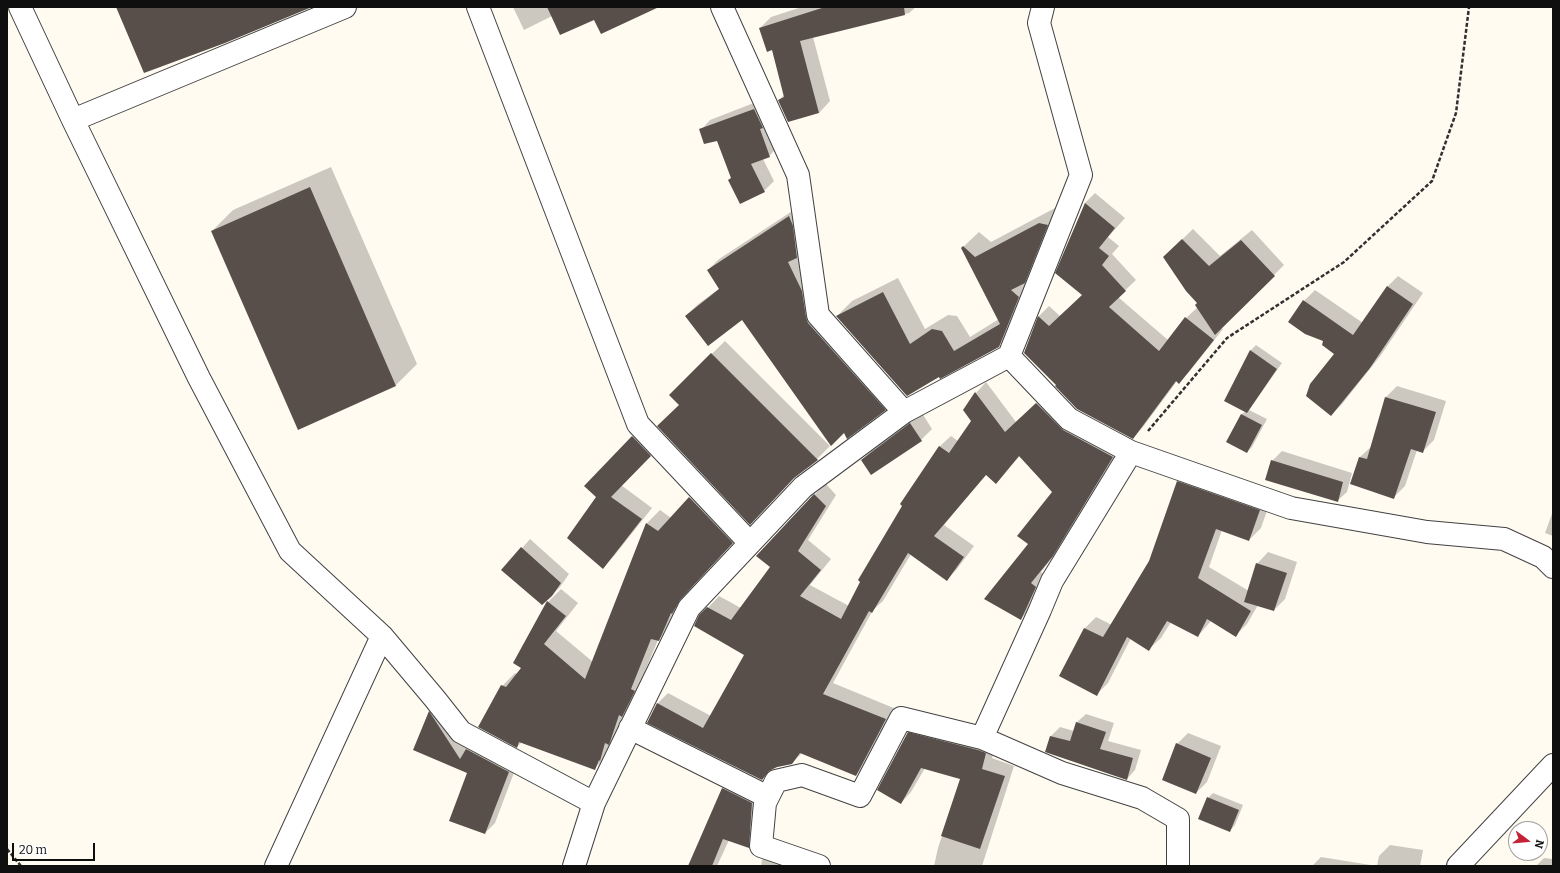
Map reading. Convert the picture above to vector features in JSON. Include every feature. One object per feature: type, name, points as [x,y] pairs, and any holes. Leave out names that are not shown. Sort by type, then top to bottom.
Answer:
[{"type":"street","points":[[20,7],[73,120],[199,378],[290,551],[382,636],[436,699],[461,732],[594,803]]},
{"type":"street","points":[[73,120],[345,7]]},
{"type":"street","points":[[478,7],[638,424],[750,544]]},
{"type":"street","points":[[722,7],[798,175],[818,315],[904,412]]},
{"type":"street","points":[[574,866],[594,803],[689,608],[803,487],[904,412],[1009,356],[1081,175],[1039,23],[1043,7]]},
{"type":"street","points":[[1009,356],[1069,419],[1131,452],[1291,508],[1427,532],[1504,539],[1543,557],[1553,567]]},
{"type":"street","points":[[982,738],[1052,581],[1131,452]]},
{"type":"street","points":[[276,866],[382,636]]},
{"type":"street","points":[[819,866],[762,846],[765,803],[776,781],[802,775],[860,796],[901,718],[982,738],[1062,773],[1142,798],[1178,819],[1178,866]]},
{"type":"street","points":[[630,728],[768,797]]},
{"type":"street","points":[[1458,866],[1553,765]]},
{"type":"path","points":[[1131,452],[1227,338],[1344,262],[1432,182],[1456,113],[1470,7]]},
{"type":"path","points":[[7,849],[21,866]]},
{"type":"building","points":[[116,7],[312,7],[225,43],[144,73]]},
{"type":"building","points":[[547,7],[659,7],[601,34],[594,20],[560,35]]},
{"type":"building","points":[[825,7],[904,7],[905,15],[800,41],[819,113],[788,122],[778,100],[784,97],[772,50],[767,52],[759,28]]},
{"type":"building","points":[[754,109],[763,128],[760,129],[770,157],[751,164],[765,192],[740,204],[728,180],[731,178],[717,141],[704,144],[699,129]]},
{"type":"building","points":[[310,187],[396,386],[298,430],[211,231]]},
{"type":"building","points":[[1085,203],[1115,228],[1099,248],[1109,256],[1102,265],[1126,291],[1109,307],[1159,351],[1185,317],[1214,340],[1179,384],[1176,381],[1133,439],[1077,409],[1055,386],[1056,385],[1024,353],[1038,316],[1049,326],[1082,295],[1055,273]]},
{"type":"building","points":[[789,216],[793,226],[797,258],[788,262],[802,291],[808,323],[886,410],[847,439],[844,433],[831,446],[742,320],[708,346],[685,316],[719,289],[707,270]]},
{"type":"building","points":[[1039,223],[1048,225],[1025,283],[1011,290],[1019,297],[999,347],[940,379],[939,377],[907,396],[836,316],[883,292],[910,344],[932,329],[942,331],[954,351],[1000,324],[961,248],[963,246],[975,257]]},
{"type":"building","points":[[1182,239],[1209,266],[1241,240],[1275,276],[1215,335],[1195,305],[1197,303],[1186,291],[1163,257]]},
{"type":"building","points":[[1387,286],[1413,304],[1370,368],[1331,416],[1306,396],[1310,384],[1334,354],[1322,345],[1323,341],[1305,334],[1288,322],[1303,300],[1353,335]]},
{"type":"building","points":[[1250,350],[1277,369],[1247,413],[1224,401]]},
{"type":"building","points":[[711,353],[818,460],[794,478],[750,525],[657,426],[679,405],[669,395]]},
{"type":"building","points":[[975,392],[1005,432],[1036,403],[1063,430],[1113,457],[1053,556],[1031,583],[1036,587],[1021,620],[984,599],[1028,544],[1017,536],[1052,492],[1019,456],[996,484],[986,475],[934,536],[964,557],[947,581],[908,553],[872,613],[869,611],[823,694],[886,719],[856,776],[800,753],[792,764],[777,767],[769,771],[762,780],[647,723],[657,703],[703,728],[744,655],[694,626],[699,615],[707,607],[731,620],[770,567],[756,556],[814,494],[826,506],[798,551],[821,570],[800,596],[841,619],[860,582],[858,580],[902,506],[900,504],[939,446],[949,453],[971,421],[963,410]]},
{"type":"building","points":[[1385,397],[1436,412],[1423,453],[1411,449],[1394,499],[1350,484],[1359,457],[1367,459]]},
{"type":"building","points":[[1241,414],[1262,425],[1247,453],[1226,442]]},
{"type":"building","points":[[910,423],[922,441],[871,475],[861,460]]},
{"type":"building","points":[[632,436],[651,456],[611,497],[642,519],[603,569],[567,538],[596,497],[584,486]]},
{"type":"building","points":[[1271,460],[1343,482],[1338,502],[1265,480]]},
{"type":"building","points":[[1177,481],[1260,510],[1249,541],[1216,529],[1198,578],[1251,611],[1236,637],[1207,619],[1198,637],[1167,621],[1149,651],[1127,637],[1097,696],[1059,676],[1084,628],[1103,637],[1149,561]]},
{"type":"building","points":[[689,497],[733,543],[680,600],[672,614],[671,613],[659,641],[651,639],[631,689],[635,691],[622,717],[619,715],[609,745],[605,743],[600,761],[599,760],[595,770],[519,742],[517,748],[478,727],[501,685],[506,687],[521,668],[513,663],[547,601],[566,616],[544,644],[585,679],[646,523],[658,531]]},
{"type":"building","points":[[521,547],[561,583],[552,596],[542,605],[501,570]]},
{"type":"building","points":[[1256,563],[1287,573],[1274,611],[1244,602]]},
{"type":"building","points":[[429,711],[460,759],[466,749],[509,772],[485,834],[449,821],[467,773],[413,750]]},
{"type":"building","points":[[1076,722],[1106,732],[1100,749],[1133,758],[1127,780],[1045,752],[1050,736],[1070,741]]},
{"type":"building","points":[[908,732],[986,753],[982,769],[1005,776],[980,849],[941,836],[960,779],[921,768],[901,804],[877,790]]},
{"type":"building","points":[[1176,743],[1211,758],[1196,794],[1162,780]]},
{"type":"building","points":[[722,788],[752,803],[749,848],[723,839],[712,866],[688,866]]},
{"type":"building","points":[[1207,797],[1239,810],[1230,832],[1198,819]]}]
